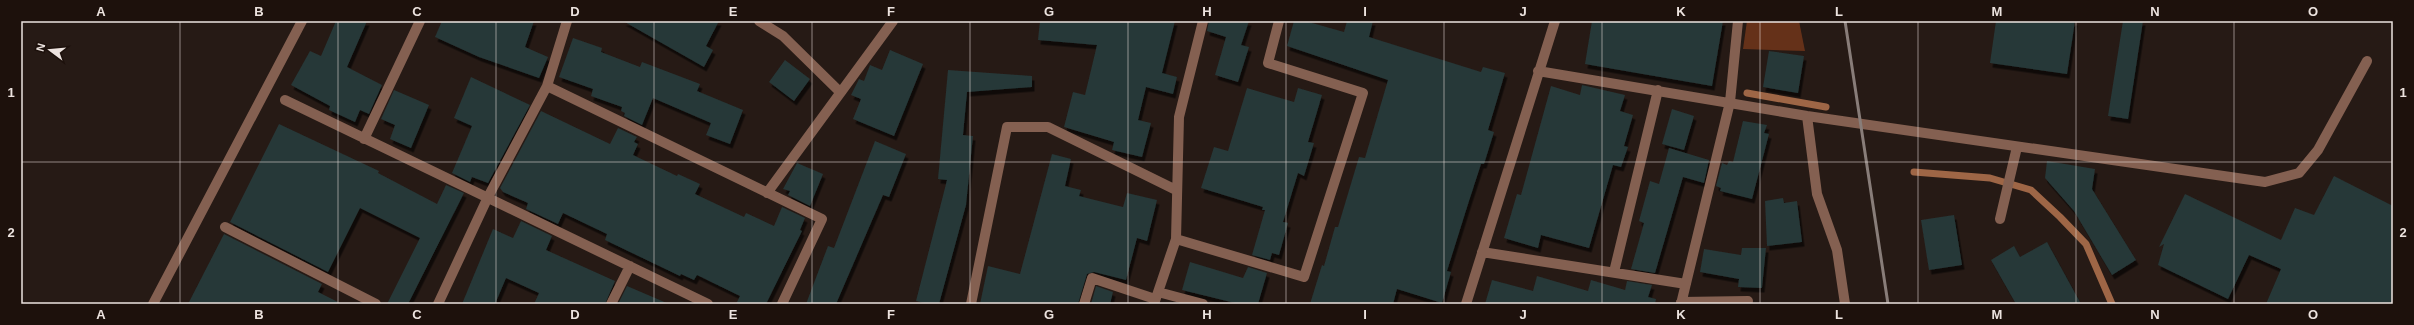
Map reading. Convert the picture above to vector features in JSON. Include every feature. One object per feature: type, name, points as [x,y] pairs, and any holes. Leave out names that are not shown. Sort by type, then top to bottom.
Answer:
[{"type":"street","points":[[153,304],[302,21]]},
{"type":"street","points":[[364,139],[420,21]]},
{"type":"street","points":[[438,304],[488,197],[547,86],[567,21]]},
{"type":"street","points":[[759,21],[783,36],[840,92]]},
{"type":"street","points":[[767,193],[840,92],[894,21]]},
{"type":"street","points":[[1156,298],[1176,239],[1179,116],[1202,21]]},
{"type":"street","points":[[1176,239],[1304,277],[1363,93],[1268,63],[1279,21]]},
{"type":"street","points":[[1466,304],[1538,71],[1555,21]]},
{"type":"street","points":[[1738,21],[1730,102],[1681,303],[1748,301]]},
{"type":"street","points":[[1538,71],[1807,116],[2265,182],[2299,173],[2318,150],[2367,61]]},
{"type":"street","points":[[547,86],[822,219],[782,304]]},
{"type":"street","points":[[1614,272],[1658,90]]},
{"type":"street","points":[[285,100],[708,304]]},
{"type":"street","points":[[1807,116],[1817,194],[1837,250],[1845,304]]},
{"type":"street","points":[[971,304],[1007,127],[1048,127],[1176,190]]},
{"type":"street","points":[[2000,219],[2017,147]]},
{"type":"street","points":[[225,227],[376,304]]},
{"type":"street","points":[[1482,252],[1686,284]]},
{"type":"street","points":[[611,304],[630,266]]},
{"type":"street","points":[[1084,304],[1092,278],[1156,298],[1203,304]]},
{"type":"shaded area","points":[[1747,21],[1799,21],[1805,51],[1743,49]]},
{"type":"building","points":[[336,21],[367,21],[347,67],[382,85],[369,114],[360,110],[355,122],[329,110],[330,106],[291,85],[310,51],[321,56]]},
{"type":"building","points":[[442,21],[534,21],[525,47],[548,57],[539,78],[479,57],[435,37]]},
{"type":"building","points":[[623,21],[719,21],[706,46],[713,50],[704,67]]},
{"type":"building","points":[[1040,21],[1175,21],[1162,73],[1177,77],[1173,94],[1146,87],[1138,120],[1151,123],[1142,157],[1112,150],[1114,142],[1064,127],[1073,92],[1085,95],[1097,45],[1038,40]]},
{"type":"building","points":[[1209,21],[1249,21],[1241,45],[1249,47],[1238,82],[1215,75],[1226,37],[1207,31]]},
{"type":"building","points":[[1294,21],[1305,21],[1344,32],[1347,21],[1373,21],[1369,37],[1481,72],[1483,67],[1505,73],[1488,130],[1494,132],[1484,164],[1481,164],[1447,271],[1451,272],[1442,303],[1397,289],[1393,304],[1310,304],[1322,265],[1324,266],[1335,227],[1338,227],[1359,157],[1365,158],[1388,80],[1287,46]]},
{"type":"building","points":[[1592,21],[1723,21],[1712,86],[1585,64]]},
{"type":"building","points":[[1996,21],[2075,21],[2067,74],[1990,63]]},
{"type":"building","points":[[2123,21],[2143,21],[2128,119],[2108,116]]},
{"type":"building","points":[[573,38],[602,48],[601,52],[640,67],[642,62],[700,84],[697,91],[743,110],[730,144],[706,135],[711,123],[653,98],[642,125],[624,116],[625,113],[621,111],[622,107],[591,96],[593,89],[559,77]]},
{"type":"building","points":[[890,50],[923,64],[894,136],[853,119],[861,99],[851,95],[859,79],[864,81],[870,65],[882,70]]},
{"type":"building","points":[[1769,51],[1804,56],[1798,93],[1763,87]]},
{"type":"building","points":[[785,60],[810,79],[794,101],[769,82]]},
{"type":"building","points":[[948,70],[1032,76],[1032,87],[967,92],[963,135],[973,136],[966,205],[939,304],[928,304],[916,301],[947,180],[938,179]]},
{"type":"building","points":[[471,77],[530,105],[488,183],[472,177],[470,182],[452,173],[472,126],[454,118]]},
{"type":"building","points":[[1582,85],[1625,95],[1620,111],[1633,115],[1624,146],[1628,147],[1621,167],[1613,165],[1589,248],[1541,235],[1538,248],[1504,238],[1517,194],[1521,195],[1551,86],[1580,95]]},
{"type":"building","points":[[1247,88],[1294,102],[1298,88],[1322,95],[1308,142],[1314,143],[1304,176],[1298,173],[1283,222],[1288,223],[1279,255],[1272,253],[1270,260],[1252,255],[1265,210],[1262,210],[1263,207],[1201,188],[1214,147],[1228,151]]},
{"type":"building","points":[[394,90],[429,105],[411,148],[390,139],[395,125],[381,119]]},
{"type":"building","points":[[1672,109],[1694,116],[1684,150],[1662,144]]},
{"type":"building","points":[[541,111],[610,144],[618,128],[637,137],[634,142],[638,144],[633,155],[677,176],[678,174],[700,184],[695,194],[744,217],[746,213],[774,226],[782,207],[805,218],[800,230],[802,231],[766,304],[736,304],[740,296],[697,275],[694,280],[681,274],[680,276],[605,240],[607,234],[563,213],[558,224],[526,209],[528,203],[503,192],[500,188]]},
{"type":"building","points":[[1743,121],[1767,125],[1764,133],[1769,134],[1752,199],[1720,191],[1721,188],[1716,186],[1722,163],[1727,165],[1729,161],[1733,162]]},
{"type":"building","points":[[279,124],[379,171],[378,173],[437,204],[446,185],[464,193],[408,304],[387,304],[420,238],[360,208],[328,272],[230,222]]},
{"type":"building","points":[[875,141],[906,154],[889,197],[883,195],[836,304],[806,304],[828,246],[834,248]]},
{"type":"building","points":[[1669,148],[1709,160],[1704,183],[1683,177],[1655,273],[1631,269],[1644,223],[1639,221],[1650,181],[1659,184]]},
{"type":"building","points":[[1052,154],[1071,159],[1065,186],[1081,190],[1079,196],[1123,207],[1127,193],[1157,200],[1147,241],[1137,238],[1126,280],[1094,272],[1087,274],[1078,304],[980,304],[988,266],[1020,274]]},
{"type":"building","points":[[2047,161],[2095,169],[2092,189],[2136,260],[2112,275],[2074,211],[2045,178]]},
{"type":"building","points":[[797,163],[823,174],[810,206],[788,195],[790,191],[783,189]]},
{"type":"building","points":[[2334,176],[2393,206],[2393,304],[2266,304],[2281,269],[2249,255],[2228,299],[2158,265],[2164,244],[2159,247],[2185,194],[2281,240],[2295,208],[2314,215]]},
{"type":"building","points":[[1783,198],[1784,203],[1797,201],[1802,242],[1767,246],[1765,201]]},
{"type":"building","points":[[1954,215],[1962,265],[1929,270],[1921,220]]},
{"type":"building","points":[[521,221],[552,236],[546,250],[615,281],[605,304],[534,304],[539,293],[506,278],[495,304],[462,304],[493,229],[513,238]]},
{"type":"building","points":[[224,234],[322,284],[318,292],[342,304],[188,304]]},
{"type":"building","points":[[2047,242],[2081,304],[2016,304],[1991,260],[2014,246],[2020,257]]},
{"type":"building","points":[[1742,248],[1766,248],[1762,288],[1738,287],[1739,279],[1700,272],[1704,249],[1741,255]]},
{"type":"building","points":[[1190,262],[1243,278],[1248,267],[1267,273],[1258,304],[1239,304],[1182,290]]},
{"type":"building","points":[[1537,276],[1588,291],[1591,280],[1625,290],[1627,281],[1652,285],[1648,297],[1656,299],[1655,304],[1485,304],[1492,280],[1533,291]]},
{"type":"building","points":[[627,286],[669,304],[618,304]]},
{"type":"building","points":[[1096,286],[1113,292],[1110,304],[1091,304]]},
{"type":"waterway","points":[[1747,93],[1826,107]]},
{"type":"waterway","points":[[1914,172],[1990,178],[2031,190],[2086,244],[2112,304]]},
{"type":"railway","points":[[1845,21],[1888,304]]}]
